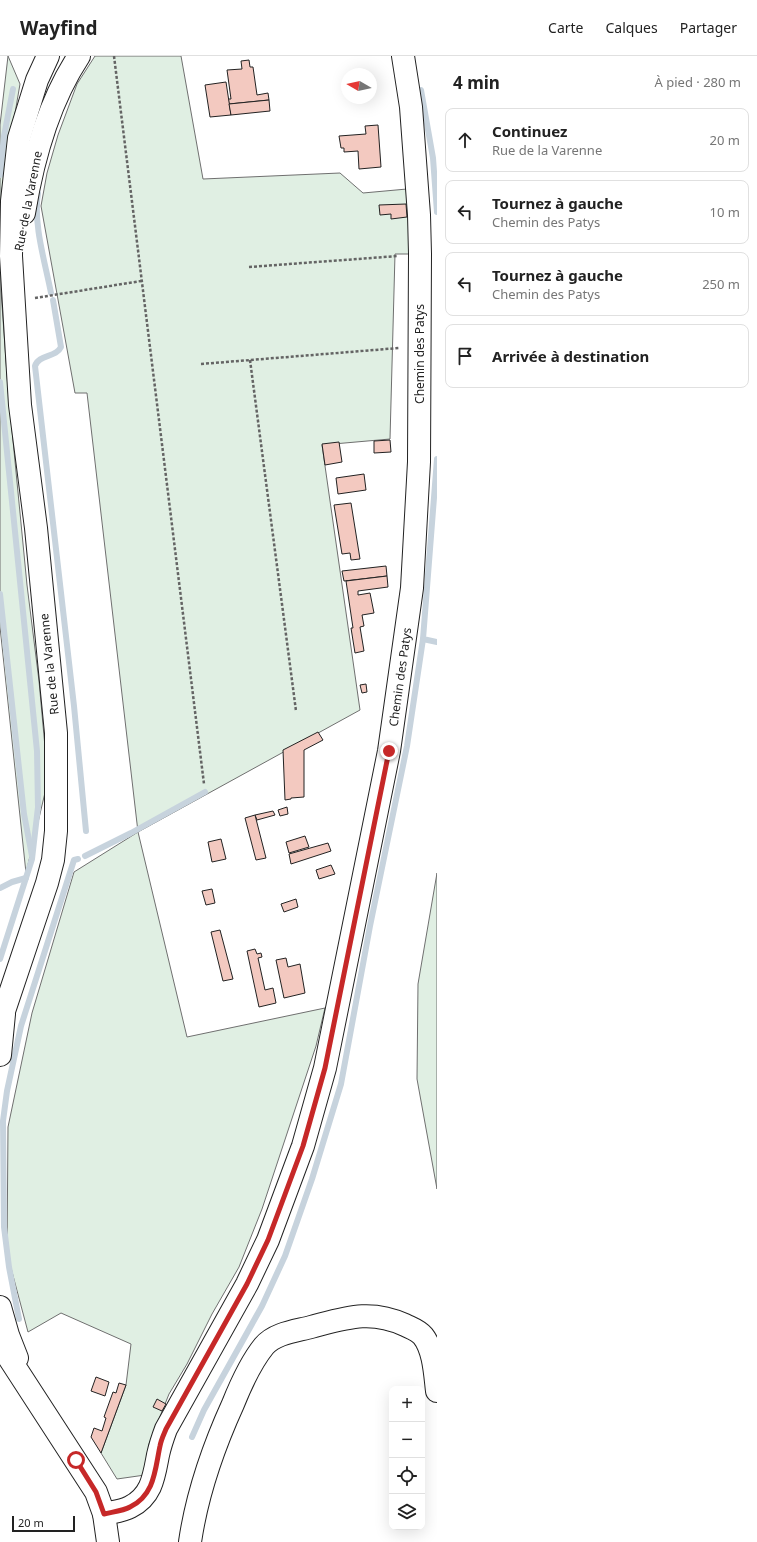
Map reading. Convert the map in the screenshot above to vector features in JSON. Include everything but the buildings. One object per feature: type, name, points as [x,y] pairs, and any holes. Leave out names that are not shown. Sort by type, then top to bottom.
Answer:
[{"type":"street","points":[[31,56],[36,70],[37,80]]},
{"type":"street","name":"Rue de la Varenne","points":[[0,1055],[2,1018],[47,883],[53,860],[56,831],[56,734],[36,528],[20,405],[11,256],[12,201],[19,138],[37,80],[48,56]]},
{"type":"street","points":[[33,167],[31,148],[36,126],[64,56]]},
{"type":"street","name":"Rue de la Varenne","points":[[14,305],[19,240],[33,167],[49,115],[64,82],[79,56]]},
{"type":"street","name":"Chemin des Patys","points":[[104,1514],[130,1507],[142,1499],[152,1486],[160,1444],[166,1429],[247,1284],[268,1240],[303,1146],[323,1075],[389,751],[412,588],[419,462],[420,254],[418,188],[411,107],[403,56]]},
{"type":"street","points":[[0,1306],[8,1335],[25,1382]]},
{"type":"street","points":[[190,1542],[192,1526],[206,1470],[226,1420],[240,1387],[254,1361],[265,1345],[274,1338],[294,1330],[343,1318],[374,1316],[398,1322],[416,1329],[423,1336],[433,1364],[437,1391]]},
{"type":"street","points":[[0,1344],[96,1492],[104,1514],[108,1542]]},
{"type":"path","points":[[114,56],[204,784]]},
{"type":"path","points":[[249,267],[420,254]]},
{"type":"path","points":[[14,305],[141,281]]},
{"type":"path","points":[[201,364],[420,346]]},
{"type":"path","points":[[250,360],[296,711]]},
{"type":"green space","points":[[8,56],[20,84],[2,189],[1,291],[8,389],[48,780],[26,873],[0,627],[0,125]]},
{"type":"green space","points":[[95,56],[181,56],[203,179],[340,173],[363,193],[418,188],[420,254],[395,254],[390,439],[322,445],[360,710],[138,832],[87,393],[75,393],[41,206],[47,173],[58,135],[77,84]]},
{"type":"green space","points":[[138,832],[187,1037],[325,1008],[316,1046],[262,1209],[239,1267],[212,1314],[187,1364],[169,1394],[149,1444],[145,1475],[117,1479],[101,1453],[126,1385],[131,1344],[61,1313],[28,1332],[7,1253],[8,1127],[32,1013],[74,872]]},
{"type":"green space","points":[[437,873],[437,1189],[417,1079],[418,984]]},
{"type":"waterway","points":[[0,175],[4,136],[13,89]]},
{"type":"waterway","points":[[421,90],[433,158],[437,212]]},
{"type":"waterway","points":[[38,193],[38,230],[51,293]]},
{"type":"waterway","points":[[53,300],[61,347],[55,353],[37,362],[35,366],[74,706],[86,831]]},
{"type":"waterway","points":[[0,382],[37,751],[38,807],[32,859],[0,959]]},
{"type":"waterway","points":[[437,459],[423,639],[437,642]]},
{"type":"waterway","points":[[0,594],[24,814],[32,856]]},
{"type":"waterway","points":[[192,1437],[204,1410],[262,1306],[285,1256],[312,1179],[341,1084],[370,926],[407,746],[423,639]]},
{"type":"waterway","points":[[85,856],[131,833],[205,792]]},
{"type":"waterway","points":[[19,1319],[9,1267],[4,1227],[3,1121],[7,1091],[21,1026],[74,860],[78,859]]},
{"type":"waterway","points":[[0,888],[12,882],[26,878]]},
{"type":"route","points":[[76,1460],[96,1492],[104,1514],[130,1507],[142,1499],[152,1486],[160,1444],[166,1429],[247,1284],[268,1240],[303,1146],[325,1068],[389,751]]}]
